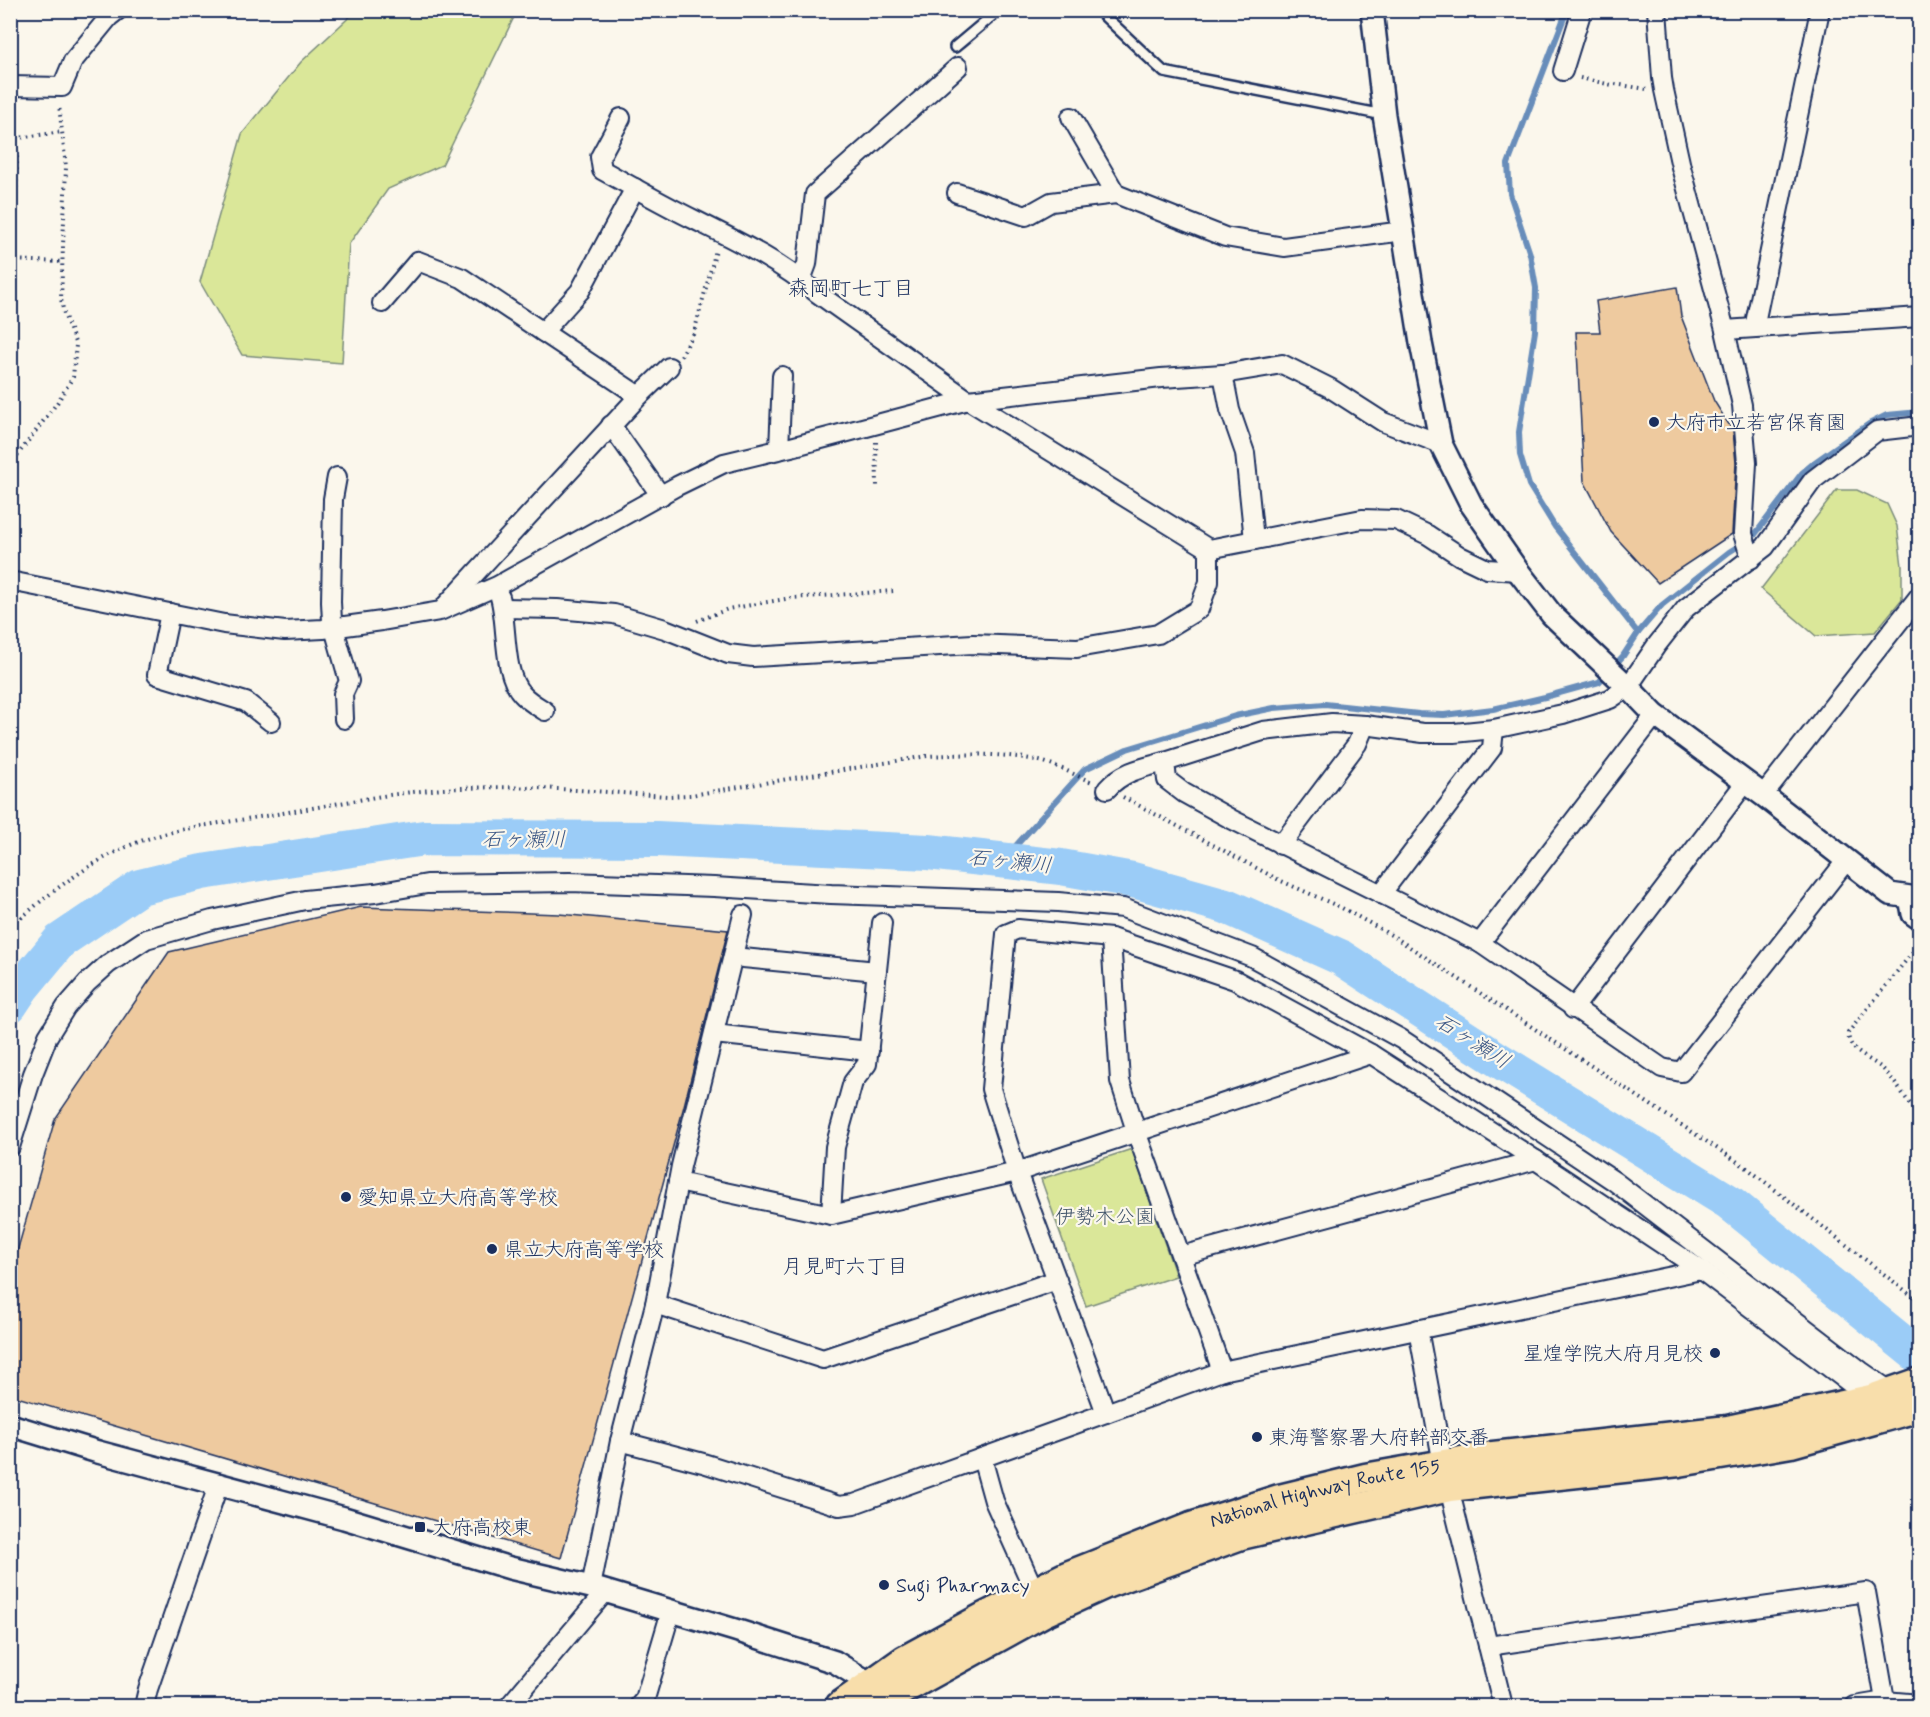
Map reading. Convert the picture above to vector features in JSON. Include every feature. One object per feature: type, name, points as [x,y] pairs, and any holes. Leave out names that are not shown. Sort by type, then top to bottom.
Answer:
[{"type":"highway","name":"National Highway Route 155","points":[[840,1707],[881,1699],[1044,1612],[1108,1583],[1241,1535],[1446,1476],[1484,1457],[1728,1430],[1904,1401]]},
{"type":"highway","name":"National Highway Route 155","points":[[881,1699],[905,1659],[1067,1576],[1147,1543],[1279,1499],[1365,1478],[1446,1476]]},
{"type":"street","points":[[11,85],[62,87],[72,61],[109,17],[118,10]]},
{"type":"street","points":[[1372,10],[1384,115],[1421,343],[1441,444],[1471,504],[1552,615],[1655,715],[1763,795],[1890,894],[1915,894],[1913,914],[1920,919]]},
{"type":"street","points":[[1563,71],[1582,10]]},
{"type":"street","points":[[1657,10],[1664,90],[1742,405],[1747,443],[1743,534],[1751,559]]},
{"type":"street","points":[[1754,328],[1820,10]]},
{"type":"street","points":[[801,280],[807,264],[815,194],[958,67]]},
{"type":"street","points":[[1071,117],[1116,194]]},
{"type":"street","points":[[621,118],[600,157],[602,170],[720,231],[801,280],[968,400],[1209,549],[1362,519],[1396,520],[1428,535],[1460,556],[1486,569],[1518,571]]},
{"type":"street","points":[[543,332],[580,291],[635,188]]},
{"type":"street","points":[[957,193],[1026,216],[1051,202],[1116,194],[1225,237],[1284,247],[1403,231]]},
{"type":"street","points":[[382,303],[418,261],[462,278],[639,396]]},
{"type":"street","points":[[1725,330],[1920,317]]},
{"type":"street","points":[[10,581],[224,624],[285,631],[334,628],[440,610],[497,586],[724,463],[968,400],[1161,378],[1223,374],[1282,364],[1330,388],[1383,422],[1441,444]]},
{"type":"street","points":[[440,610],[611,425],[669,367]]},
{"type":"street","points":[[1223,374],[1230,410],[1245,453],[1254,540]]},
{"type":"street","points":[[779,450],[782,376]]},
{"type":"street","points":[[611,425],[661,496]]},
{"type":"street","points":[[1107,789],[1116,779],[1131,771],[1263,731],[1332,723],[1365,724],[1423,733],[1454,733],[1494,729],[1563,714],[1610,699],[1686,608],[1765,547],[1813,480],[1877,431],[1920,426]]},
{"type":"street","points":[[337,477],[333,499],[331,602],[334,628],[349,681],[343,694],[344,720]]},
{"type":"street","points":[[503,608],[558,609],[614,614],[665,629],[728,654],[753,657],[973,644],[1077,648],[1158,634],[1199,609],[1209,582],[1209,549]]},
{"type":"street","points":[[497,586],[503,608],[512,677],[521,693],[545,711]]},
{"type":"street","points":[[1763,795],[1920,595]]},
{"type":"street","points":[[170,613],[157,675],[246,702],[271,722]]},
{"type":"street","points":[[1480,943],[1655,715]]},
{"type":"street","points":[[1281,845],[1357,744],[1365,724]]},
{"type":"street","points":[[1381,894],[1492,748],[1494,729]]},
{"type":"street","points":[[1165,762],[1167,780],[1185,794],[1281,845],[1480,943],[1662,1068],[1681,1072],[1846,861]]},
{"type":"street","points":[[1573,1009],[1745,783]]},
{"type":"street","points":[[10,1147],[33,1074],[48,1036],[66,1007],[108,964],[146,939],[212,920],[305,900],[375,893],[426,884],[570,882],[1058,902],[1123,908],[1252,957],[1401,1039],[1614,1181],[1860,1371],[1904,1401]]},
{"type":"street","points":[[509,1707],[598,1590],[620,1441],[656,1304],[678,1182],[743,915]]},
{"type":"street","points":[[831,1215],[835,1147],[853,1082],[867,1064],[882,922]]},
{"type":"street","points":[[1106,1413],[1017,1172],[991,1089],[1006,934],[1018,928],[1111,938],[1235,980],[1371,1054],[1904,1401]]},
{"type":"street","points":[[1111,938],[1120,1081],[1222,1371]]},
{"type":"street","points":[[733,957],[877,971]]},
{"type":"street","points":[[714,1034],[868,1051]]},
{"type":"street","points":[[678,1182],[831,1215],[1017,1172],[1137,1134],[1371,1054]]},
{"type":"street","points":[[1181,1256],[1536,1160]]},
{"type":"street","points":[[620,1441],[703,1463],[839,1506],[854,1504],[1222,1371],[1701,1270]]},
{"type":"street","points":[[656,1304],[823,1359],[1057,1280]]},
{"type":"street","points":[[1418,1329],[1446,1476],[1503,1707]]},
{"type":"street","points":[[10,1425],[98,1452],[344,1518],[510,1568],[598,1590],[835,1662],[881,1699]]},
{"type":"street","points":[[982,1458],[994,1501],[1035,1592]]},
{"type":"street","points":[[144,1707],[148,1689],[219,1483]]},
{"type":"street","points":[[1488,1646],[1866,1592],[1885,1704]]},
{"type":"street","points":[[639,1707],[645,1699],[671,1611]]},
{"type":"street","points":[[1855,1707],[1920,1704]]},
{"type":"lane","points":[[1098,10],[1164,72],[1384,115]]},
{"type":"lane","points":[[955,47],[998,11]]},
{"type":"path","points":[[1563,71],[1570,72],[1574,77],[1612,85],[1639,87],[1659,92],[1664,90]]},
{"type":"path","points":[[10,465],[57,403],[73,377],[76,345],[64,314],[62,299],[66,167],[59,102],[62,87]]},
{"type":"path","points":[[10,139],[62,132]]},
{"type":"path","points":[[17,138],[13,260],[63,262]]},
{"type":"path","points":[[669,367],[677,364],[694,333],[720,231]]},
{"type":"path","points":[[876,424],[877,486]]},
{"type":"path","points":[[682,636],[685,629],[696,622],[728,609],[791,598],[894,591]]},
{"type":"path","points":[[1920,943],[1848,1033],[1848,1041],[1852,1048],[1882,1069],[1920,1114]]},
{"type":"green space","points":[[357,10],[517,11],[442,165],[388,189],[349,244],[342,363],[242,355],[200,282],[242,134],[301,62]]},
{"type":"green space","points":[[1837,490],[1857,490],[1887,504],[1897,526],[1902,566],[1902,599],[1875,632],[1816,636],[1761,589]]},
{"type":"green space","name":"伊勢木公園","points":[[1132,1149],[1176,1276],[1086,1306],[1041,1179]]},
{"type":"building","name":"大府市立若宮保育園","points":[[1677,287],[1681,316],[1714,401],[1733,431],[1736,463],[1732,534],[1658,583],[1611,532],[1584,481],[1576,332],[1600,332],[1596,301]]},
{"type":"building","name":"愛知県立大府高等学校","points":[[361,907],[559,914],[728,930],[684,1106],[561,1558],[10,1395],[10,1276],[55,1119],[169,952]]},
{"type":"waterway","points":[[1567,10],[1508,164],[1510,194],[1530,254],[1536,288],[1535,331],[1519,432],[1520,455],[1529,485],[1555,527],[1638,633]]},
{"type":"waterway","points":[[1003,860],[1085,769],[1127,749],[1235,716],[1274,708],[1325,704],[1444,715],[1493,709],[1599,682],[1623,656],[1638,633],[1662,605],[1729,552],[1753,537],[1802,473],[1815,462],[1869,424],[1887,415],[1920,412]]},
{"type":"waterway","name":"石ヶ瀬川","points":[[10,1005],[60,941],[140,887],[202,872],[424,838],[657,839],[928,852],[1061,867],[1133,880],[1226,906],[1340,957],[1497,1059],[1729,1202],[1920,1357]]},
{"type":"waterway","points":[[10,978],[22,987]]},
{"type":"place","name":"大府市立若宮保育園","points":[[1654,422]]},
{"type":"place","name":"愛知県立大府高等学校","points":[[346,1197]]},
{"type":"place","name":"県立大府高等学校","points":[[492,1249]]},
{"type":"place","name":"星煌学院大府月見校","points":[[1715,1353]]},
{"type":"place","name":"東海警察署大府幹部交番","points":[[1257,1437]]},
{"type":"place","name":"大府高校東","points":[[420,1527]]},
{"type":"place","name":"Sugi Pharmacy","points":[[884,1585]]},
{"type":"district","name":"森岡町七丁目","points":[[851,288]]},
{"type":"district","name":"月見町六丁目","points":[[845,1266]]}]
